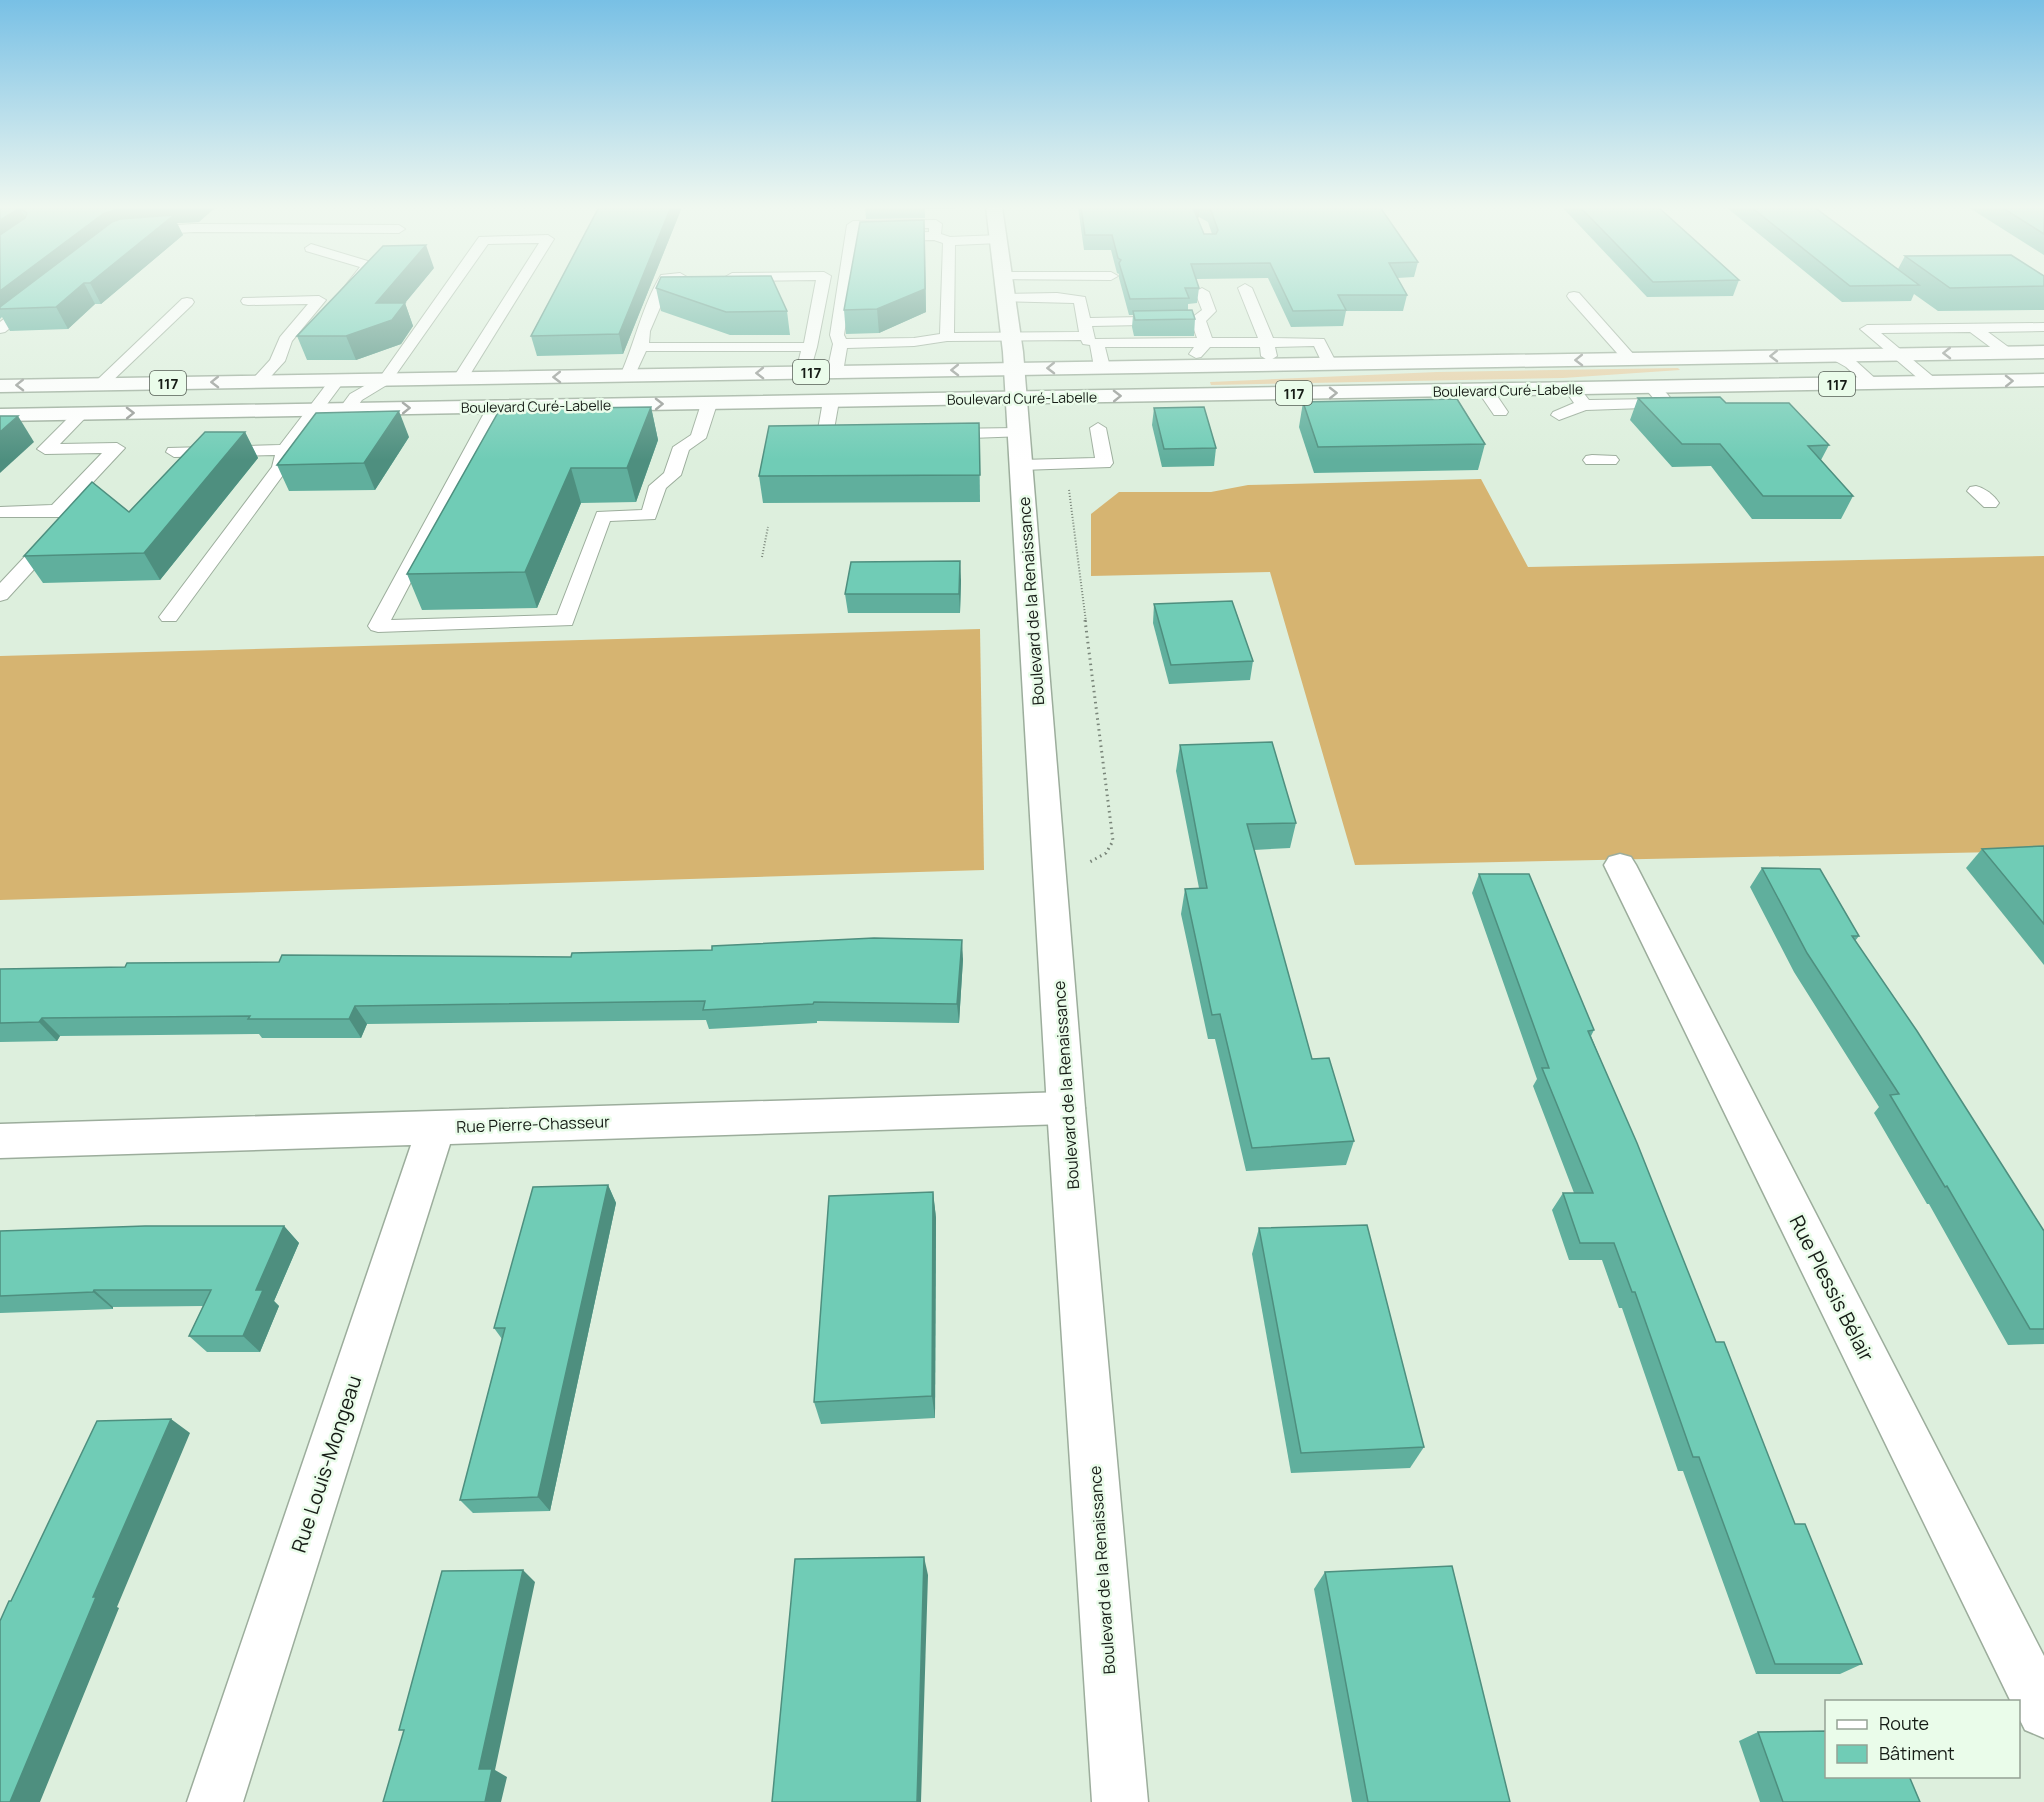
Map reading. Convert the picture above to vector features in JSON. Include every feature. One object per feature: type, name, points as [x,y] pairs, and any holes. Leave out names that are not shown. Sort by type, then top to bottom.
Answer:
[{"type":"main road","name":"Boulevard de la Renaissance","points":[[1006,291],[1012,338],[1066,1107],[1120,1802]]},
{"type":"main road","name":"Boulevard Curé-Labelle","points":[[0,386],[2044,352]]},
{"type":"main road","name":"Boulevard Curé-Labelle","points":[[0,415],[1485,390],[1578,397],[1652,387],[2044,380]]},
{"type":"main road","name":"Rue Plessis Bélair","points":[[1620,866],[2044,1711]]},
{"type":"main road","name":"Rue Pierre-Chasseur","points":[[0,1141],[1066,1107]]},
{"type":"main road","name":"Rue Louis-Mongeau","points":[[215,1802],[436,1127]]},
{"type":"lane","points":[[248,301],[319,300],[347,291]]},
{"type":"lane","points":[[347,409],[356,397],[386,380],[448,291]]},
{"type":"lane","points":[[461,378],[515,291]]},
{"type":"lane","points":[[628,376],[641,347],[643,331],[660,291]]},
{"type":"lane","points":[[804,372],[821,291]]},
{"type":"lane","points":[[836,372],[840,344],[837,335],[844,291]]},
{"type":"lane","points":[[945,291],[947,337]]},
{"type":"lane","points":[[1246,291],[1267,342],[1273,364]]},
{"type":"lane","points":[[0,329],[48,292]]},
{"type":"lane","points":[[840,344],[914,342],[947,337],[1012,338],[1089,334],[1198,320],[1209,311],[1202,292]]},
{"type":"lane","points":[[1574,296],[1630,359]]},
{"type":"lane","points":[[1007,297],[1057,297],[1080,300],[1089,334],[1102,368]]},
{"type":"lane","points":[[258,382],[277,361],[285,340],[319,300]]},
{"type":"lane","points":[[101,384],[187,302]]},
{"type":"lane","points":[[1198,320],[1206,342]]},
{"type":"lane","points":[[1932,382],[1867,329],[2044,327]]},
{"type":"lane","points":[[1973,328],[2006,352]]},
{"type":"lane","points":[[1089,334],[1206,342],[1319,342],[1329,364]]},
{"type":"lane","points":[[1199,366],[1195,356],[1206,342]]},
{"type":"lane","points":[[641,347],[721,345],[741,348],[810,347]]},
{"type":"lane","points":[[1832,355],[1851,364],[1873,384]]},
{"type":"lane","points":[[169,617],[280,467],[285,450],[337,380]]},
{"type":"lane","points":[[1485,390],[1500,412]]},
{"type":"lane","points":[[1559,415],[1578,397]]},
{"type":"lane","points":[[803,435],[831,435],[831,401]]},
{"type":"lane","points":[[495,407],[378,626],[565,621],[603,516],[649,515],[658,486],[672,475],[681,447],[698,438],[709,404]]},
{"type":"lane","points":[[57,510],[117,448],[45,449],[81,414]]},
{"type":"lane","points":[[929,434],[1104,463],[1098,428]]},
{"type":"lane","points":[[174,452],[285,450]]},
{"type":"lane","points":[[1976,491],[1990,503]]},
{"type":"lane","points":[[0,512],[57,510],[74,515],[0,595]]},
{"type":"path","points":[[1068,481],[1113,841],[1106,853],[1098,856]]},
{"type":"path","points":[[762,557],[768,527]]},
{"type":"shaded area","points":[[1678,368],[1680,370],[1563,378],[1211,385],[1210,382],[1437,372]]},
{"type":"shaded area","points":[[1481,479],[1528,567],[2044,556],[2044,851],[1355,865],[1270,572],[1091,576],[1091,514],[1119,492],[1211,492],[1248,485]]},
{"type":"shaded area","points":[[980,629],[984,870],[0,900],[0,656]]},
{"type":"building","points":[[21,291],[75,291],[56,307],[0,309]]},
{"type":"building","points":[[340,291],[386,291],[376,303],[405,303],[392,320],[346,336],[297,336]]},
{"type":"building","points":[[555,291],[637,291],[619,334],[531,336]]},
{"type":"building","points":[[665,291],[778,291],[787,311],[726,312]]},
{"type":"building","points":[[847,291],[920,291],[877,309],[844,310]]},
{"type":"building","points":[[1128,291],[1186,291],[1189,298],[1130,299]]},
{"type":"building","points":[[1283,291],[1405,291],[1407,295],[1338,295],[1346,310],[1293,311]]},
{"type":"building","points":[[1192,310],[1195,319],[1135,320],[1133,311]]},
{"type":"building","points":[[1720,397],[1726,403],[1789,403],[1829,445],[1808,446],[1853,496],[1763,496],[1720,444],[1682,444],[1638,398]]},
{"type":"building","points":[[1457,399],[1485,444],[1318,447],[1303,402]]},
{"type":"building","points":[[651,407],[627,468],[571,468],[525,572],[407,574],[500,409]]},
{"type":"building","points":[[1204,407],[1216,448],[1164,449],[1154,408]]},
{"type":"building","points":[[399,411],[364,463],[277,465],[316,413]]},
{"type":"building","points":[[0,416],[18,416],[0,432]]},
{"type":"building","points":[[979,423],[980,475],[759,476],[769,426]]},
{"type":"building","points":[[205,432],[245,432],[144,553],[24,556],[92,482],[129,512]]},
{"type":"building","points":[[960,561],[959,594],[845,594],[851,562]]},
{"type":"building","points":[[1232,601],[1253,661],[1171,665],[1154,604]]},
{"type":"building","points":[[1272,742],[1296,823],[1247,824],[1312,1059],[1329,1058],[1354,1141],[1252,1148],[1220,1014],[1212,1015],[1185,889],[1207,888],[1180,745]]},
{"type":"building","points":[[2044,846],[2044,924],[1982,849]]},
{"type":"building","points":[[1762,868],[1820,869],[1859,936],[1852,936],[1917,1031],[2044,1231],[2044,1329],[2030,1329],[1947,1186],[1945,1187],[1890,1095],[1899,1094],[1807,953]]},
{"type":"building","points":[[1479,874],[1529,874],[1594,1030],[1588,1031],[1637,1143],[1716,1342],[1724,1342],[1795,1524],[1805,1524],[1862,1664],[1775,1664],[1699,1457],[1693,1457],[1635,1292],[1632,1292],[1614,1243],[1580,1243],[1563,1193],[1593,1193],[1542,1068],[1549,1068]]},
{"type":"building","points":[[874,938],[962,940],[957,1004],[814,1002],[813,1004],[703,1010],[705,1001],[355,1006],[349,1019],[248,1019],[250,1016],[42,1018],[39,1022],[0,1023],[0,969],[125,967],[127,963],[279,962],[282,955],[571,957],[572,953],[712,950],[712,946]]},
{"type":"building","points":[[608,1185],[538,1497],[460,1500],[505,1328],[494,1328],[533,1187]]},
{"type":"building","points":[[933,1192],[932,1396],[814,1402],[829,1196]]},
{"type":"building","points":[[1367,1225],[1424,1447],[1301,1453],[1259,1228]]},
{"type":"building","points":[[145,1226],[284,1226],[256,1290],[263,1290],[243,1336],[189,1336],[211,1290],[94,1290],[93,1292],[0,1296],[0,1231]]},
{"type":"building","points":[[171,1419],[93,1597],[96,1597],[10,1802],[0,1802],[0,1621],[97,1421]]},
{"type":"building","points":[[924,1557],[917,1802],[772,1802],[795,1559]]},
{"type":"building","points":[[1452,1566],[1510,1802],[1368,1802],[1325,1572]]},
{"type":"building","points":[[523,1570],[479,1769],[492,1769],[485,1802],[383,1802],[404,1730],[399,1730],[442,1571]]},
{"type":"building","points":[[1825,1731],[1825,1778],[1910,1778],[1920,1802],[1783,1802],[1758,1732]]}]
